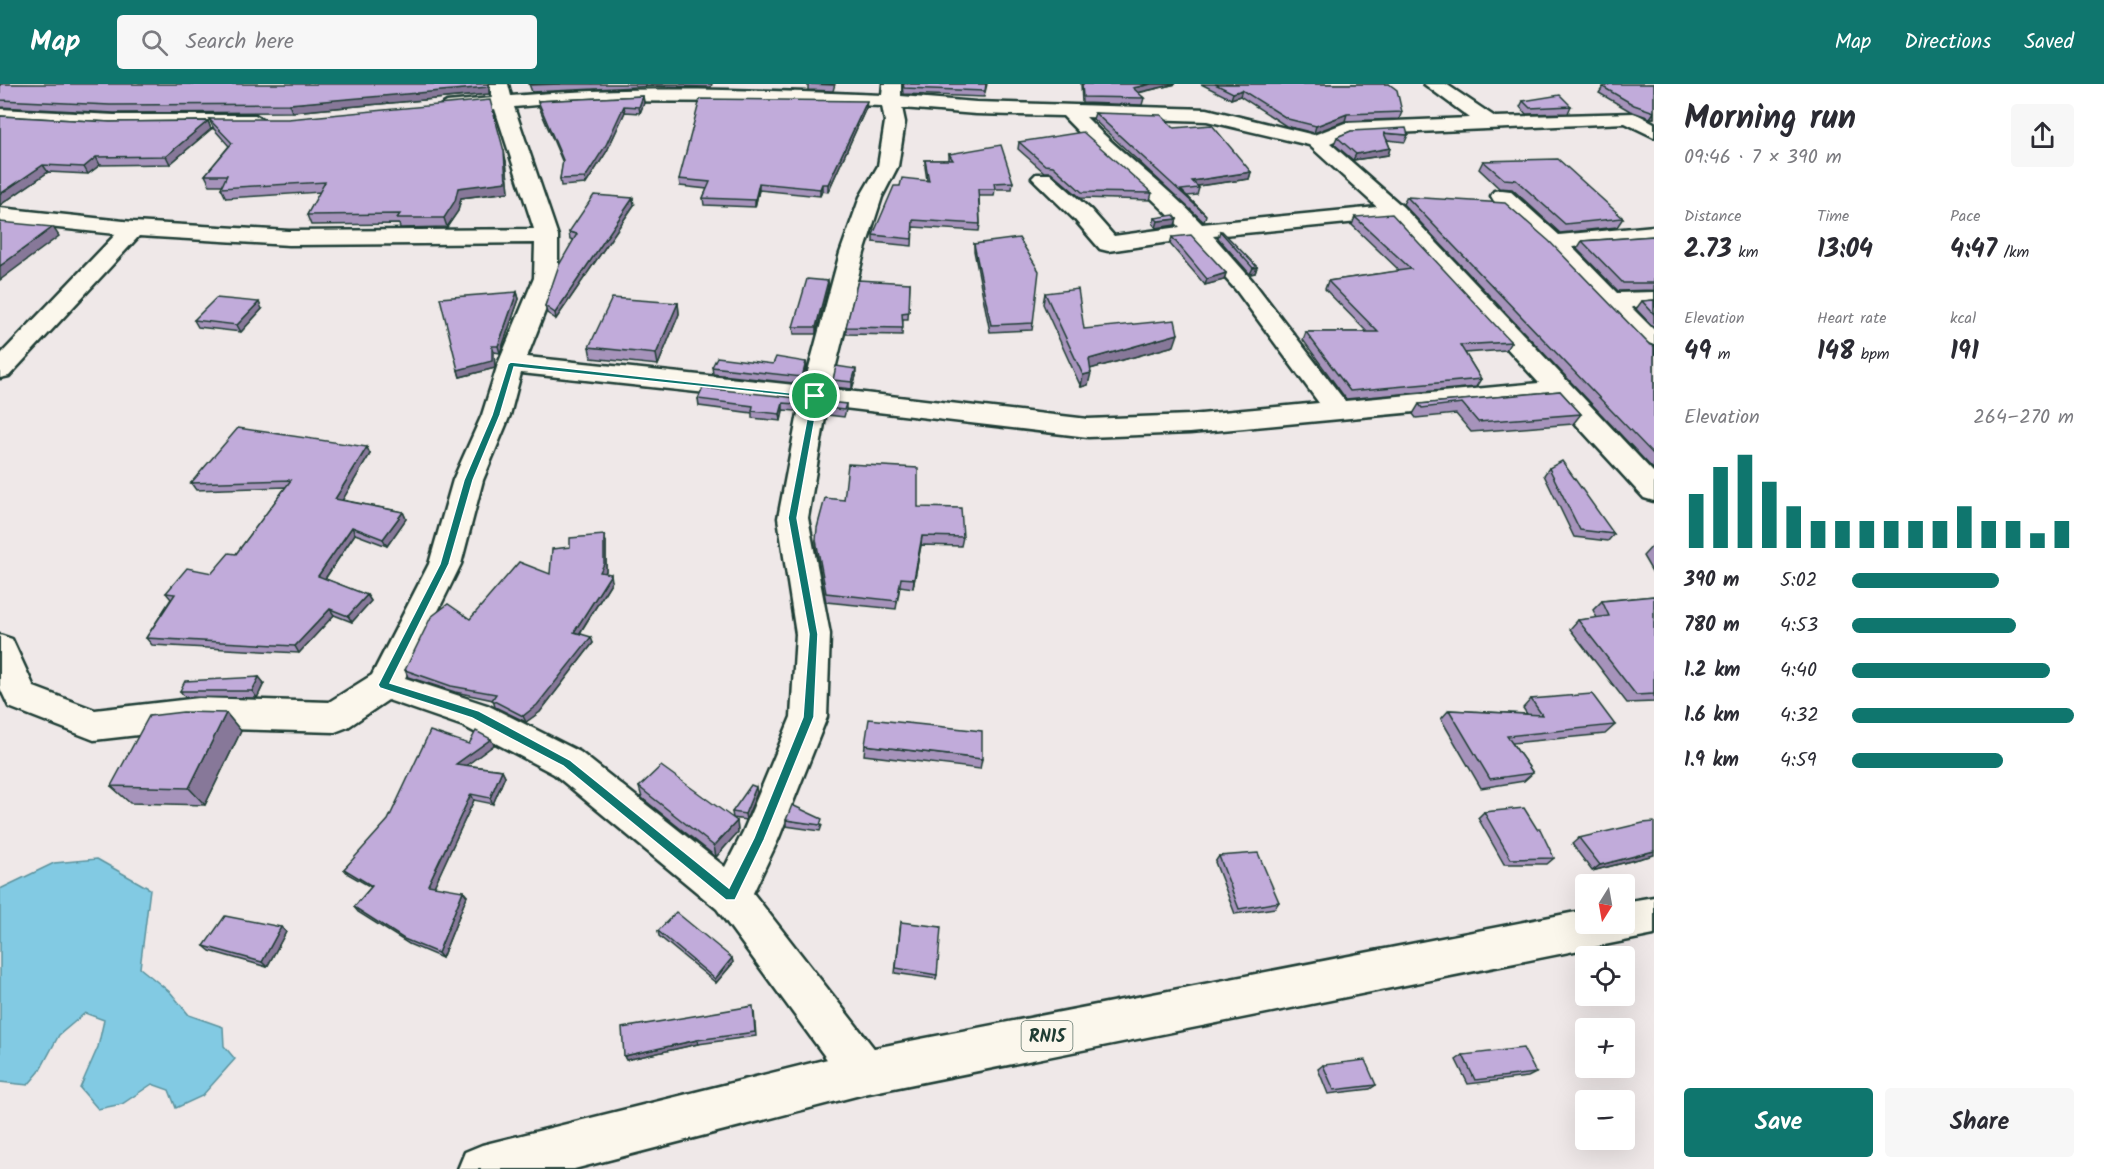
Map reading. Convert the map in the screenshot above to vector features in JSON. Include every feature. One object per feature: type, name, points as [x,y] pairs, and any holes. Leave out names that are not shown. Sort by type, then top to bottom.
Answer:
[{"type":"street","points":[[1433,84],[1491,123]]},
{"type":"street","points":[[430,109],[458,99],[500,93],[585,89],[738,96],[892,92],[976,108],[1207,115],[1316,141],[1395,212],[1654,491]]},
{"type":"street","points":[[731,896],[759,840],[809,717],[813,634],[793,518],[815,396],[852,253],[871,197],[888,166],[896,122],[892,92]]},
{"type":"street","points":[[0,648],[21,697],[94,725],[200,713],[335,717],[384,685],[445,564],[468,480],[496,415],[511,364],[546,278],[547,236],[500,93]]},
{"type":"street","points":[[1068,110],[1098,142],[1165,197],[1196,231],[1244,285],[1338,410]]},
{"type":"street","points":[[0,115],[114,121],[270,120]]},
{"type":"street","points":[[1316,141],[1345,129],[1628,117],[1654,131]]},
{"type":"street","points":[[1043,178],[1083,215],[1108,244],[1196,231],[1395,212]]},
{"type":"street","points":[[1503,196],[1554,242],[1654,345]]},
{"type":"street","points":[[0,215],[133,229],[289,238],[547,236]]},
{"type":"street","points":[[0,370],[133,229]]},
{"type":"street","points":[[1554,242],[1654,232]]},
{"type":"street","points":[[1611,300],[1654,299]]},
{"type":"street","points":[[511,364],[1088,428],[1190,424],[1559,390]]},
{"type":"street","points":[[384,685],[476,714],[567,763],[731,896],[864,1072]]},
{"type":"street","points":[[1635,920],[1654,916]]},
{"type":"street","name":"RN15","points":[[482,1169],[864,1072],[1575,932]]},
{"type":"water","points":[[97,859],[150,889],[140,968],[171,993],[189,1015],[223,1027],[224,1046],[235,1059],[202,1096],[176,1108],[169,1090],[152,1084],[122,1104],[98,1109],[80,1088],[98,1047],[104,1020],[85,1013],[59,1035],[39,1072],[28,1085],[0,1082],[0,889],[54,863]]},
{"type":"building","points":[[0,84],[488,84],[488,87],[289,104],[110,105],[0,100]]},
{"type":"building","points":[[903,84],[986,84],[985,91],[904,88]]},
{"type":"building","points":[[1082,84],[1151,84],[1133,88],[1144,98],[1083,97]]},
{"type":"building","points":[[1215,84],[1389,84],[1397,90],[1402,112],[1347,114],[1316,126],[1288,119],[1242,90],[1233,93]]},
{"type":"building","points":[[1610,84],[1654,84],[1654,112],[1634,105],[1603,87]]},
{"type":"building","points":[[1560,95],[1571,106],[1530,108],[1523,101]]},
{"type":"building","points":[[643,96],[639,107],[624,106],[606,145],[585,178],[560,179],[563,160],[538,101]]},
{"type":"building","points":[[700,99],[867,101],[828,184],[822,184],[820,189],[759,183],[755,200],[703,198],[710,182],[679,179]]},
{"type":"building","points":[[490,100],[504,151],[506,182],[458,188],[455,201],[444,218],[397,218],[400,214],[307,215],[325,182],[221,188],[227,175],[205,175],[232,143],[209,119],[288,119]]},
{"type":"building","points":[[1095,113],[1161,115],[1174,128],[1212,125],[1251,172],[1192,181],[1199,188],[1181,190],[1206,215]]},
{"type":"building","points":[[0,116],[110,122],[208,121],[166,156],[96,157],[84,167],[43,165],[0,194]]},
{"type":"building","points":[[1406,128],[1408,135],[1384,133],[1390,148],[1356,154],[1337,137],[1351,131]]},
{"type":"building","points":[[1083,132],[1152,193],[1082,192],[1053,166],[1045,165],[1019,142]]},
{"type":"building","points":[[1001,145],[1013,182],[994,183],[995,189],[978,189],[980,224],[913,220],[912,239],[873,235],[894,186],[900,186],[902,178],[929,181],[925,160],[953,160],[949,154]]},
{"type":"building","points":[[1558,159],[1623,218],[1565,224],[1516,180],[1504,179],[1483,161]]},
{"type":"building","points":[[594,195],[633,198],[555,313],[545,306],[559,265],[577,234],[569,232]]},
{"type":"building","points":[[1407,197],[1505,203],[1549,241],[1649,344],[1654,346],[1654,455]]},
{"type":"building","points":[[1392,214],[1511,342],[1460,345],[1481,379],[1350,391],[1306,332],[1378,332],[1328,281],[1411,269],[1355,217]]},
{"type":"building","points":[[1174,215],[1177,219],[1158,221],[1155,218]]},
{"type":"building","points":[[0,222],[53,227],[0,266]]},
{"type":"building","points":[[1220,231],[1222,231],[1257,267],[1253,268]]},
{"type":"building","points":[[1191,235],[1226,273],[1207,279],[1172,237]]},
{"type":"building","points":[[1654,236],[1654,283],[1623,283],[1582,241]]},
{"type":"building","points":[[1019,238],[1039,271],[1033,323],[991,325],[974,244]]},
{"type":"building","points":[[807,279],[828,281],[816,327],[793,327]]},
{"type":"building","points":[[858,280],[910,283],[909,312],[902,313],[903,328],[846,327]]},
{"type":"building","points":[[1078,289],[1084,329],[1175,320],[1178,334],[1089,359],[1091,373],[1083,375],[1045,293]]},
{"type":"building","points":[[517,292],[498,346],[492,346],[492,361],[458,370],[440,298]]},
{"type":"building","points":[[216,298],[259,302],[237,325],[194,320]]},
{"type":"building","points":[[612,298],[678,303],[656,354],[589,347]]},
{"type":"building","points":[[1654,300],[1654,314],[1642,301]]},
{"type":"building","points":[[717,357],[773,364],[776,357],[806,362],[802,377],[712,367]]},
{"type":"building","points":[[836,366],[856,369],[852,382],[833,380]]},
{"type":"building","points":[[703,388],[797,398],[796,404],[783,403],[780,414],[752,411],[753,406],[698,399]]},
{"type":"building","points":[[1560,391],[1581,414],[1478,422],[1462,403],[1422,408],[1419,404]]},
{"type":"building","points":[[829,402],[846,404],[844,410],[828,408]]},
{"type":"building","points":[[238,428],[367,447],[335,499],[403,512],[383,539],[352,527],[318,576],[367,595],[348,616],[330,609],[295,646],[146,638],[175,594],[166,593],[187,568],[212,573],[229,553],[236,554],[291,480],[191,483]]},
{"type":"building","points":[[1562,461],[1614,534],[1580,530],[1549,468]]},
{"type":"building","points":[[848,464],[918,468],[918,507],[961,508],[963,537],[922,536],[914,579],[901,578],[897,601],[826,593],[816,540],[817,528],[825,498],[844,500]]},
{"type":"building","points":[[604,535],[604,564],[600,572],[611,574],[574,632],[591,637],[537,705],[523,716],[492,700],[496,694],[451,686],[405,670],[431,617],[448,604],[470,619],[519,562],[550,574],[552,549],[570,547],[570,538]]},
{"type":"building","points":[[1654,596],[1654,694],[1636,695],[1578,620],[1609,616],[1602,601]]},
{"type":"building","points":[[259,677],[252,691],[180,691],[185,681]]},
{"type":"building","points":[[1592,694],[1615,725],[1507,736],[1533,773],[1490,779],[1449,710],[1542,715],[1531,699]]},
{"type":"building","points":[[183,712],[226,713],[189,788],[111,786],[149,716]]},
{"type":"building","points":[[869,719],[982,731],[982,759],[865,745]]},
{"type":"building","points":[[430,731],[469,744],[476,731],[491,739],[456,764],[502,770],[490,798],[471,794],[428,885],[463,891],[438,953],[404,939],[354,907],[372,886],[344,869],[388,820]]},
{"type":"building","points":[[661,766],[737,821],[714,846],[639,787]]},
{"type":"building","points":[[751,785],[756,787],[745,814],[732,812]]},
{"type":"building","points":[[792,805],[822,819],[820,825],[786,820]]},
{"type":"building","points":[[1524,808],[1537,829],[1540,829],[1554,858],[1511,859],[1484,812]]},
{"type":"building","points":[[1654,822],[1654,851],[1600,865],[1579,838],[1643,823]]},
{"type":"building","points":[[1258,853],[1279,902],[1239,909],[1219,856]]},
{"type":"building","points":[[676,912],[732,958],[715,979],[658,931]]},
{"type":"building","points":[[225,916],[281,927],[262,962],[204,946]]},
{"type":"building","points":[[901,922],[941,927],[937,975],[896,968]]},
{"type":"building","points":[[753,1006],[755,1032],[697,1040],[624,1056],[622,1028]]},
{"type":"building","points":[[1523,1048],[1536,1073],[1475,1080],[1463,1055]]},
{"type":"building","points":[[1365,1060],[1376,1085],[1334,1090],[1323,1065]]},
{"type":"route","points":[[511,364],[815,396],[793,518],[813,634],[809,717],[759,840],[731,896],[567,763],[476,714],[384,685],[445,564],[468,480],[496,415],[511,364]]}]
